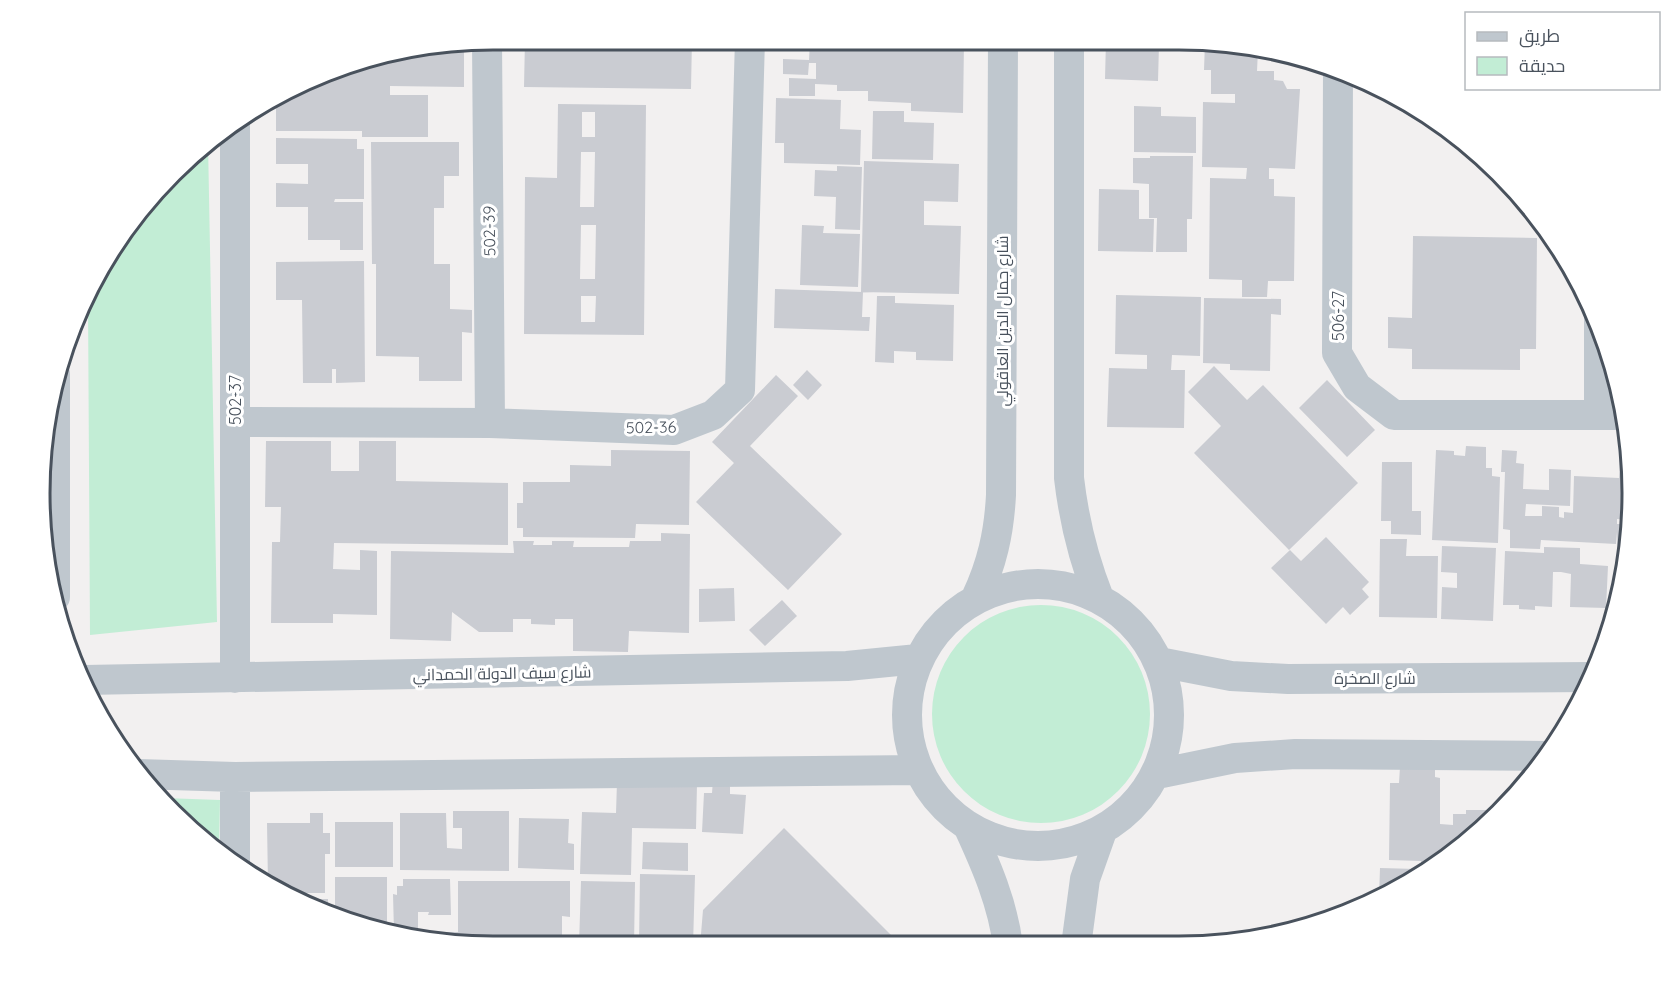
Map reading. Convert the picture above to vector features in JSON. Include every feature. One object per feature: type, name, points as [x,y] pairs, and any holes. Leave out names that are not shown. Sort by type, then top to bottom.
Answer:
[{"type":"street","name":"502-39","points":[[487,50],[490,423]]},
{"type":"street","name":"502-36","points":[[235,422],[490,423],[674,430],[713,415],[740,390],[750,50]]},
{"type":"street","name":"شارع جمال الدين العاقولي","points":[[976,598],[987,574],[1000,522],[1003,50]]},
{"type":"street","points":[[1069,50],[1069,478],[1077,534],[1086,566],[1100,597]]},
{"type":"street","name":"506-27","points":[[1338,79],[1337,353],[1357,387],[1394,415],[1612,415]]},
{"type":"street","name":"502-37","points":[[235,132],[235,678]]},
{"type":"street","points":[[1607,378],[1612,415]]},
{"type":"street","points":[[53,434],[55,560]]},
{"type":"street","points":[[1038,583],[1069,586],[1100,597],[1135,624],[1159,662],[1170,699],[1169,738],[1157,774],[1134,807],[1102,831],[1070,844],[1035,847],[1000,841],[968,826],[939,802],[919,770],[908,734],[908,696],[918,659],[933,635],[952,614],[976,598],[1006,587],[1038,583]]},
{"type":"street","name":"شارع سيف الدولة الحمداني","points":[[91,680],[847,666],[918,659]]},
{"type":"street","name":"شارع الصخرة","points":[[1159,662],[1231,676],[1288,679],[1583,677]]},
{"type":"street","points":[[1157,774],[1235,758],[1294,754],[1536,756]]},
{"type":"street","points":[[151,774],[235,777],[919,770]]},
{"type":"street","points":[[235,777],[235,854]]},
{"type":"street","points":[[968,826],[985,861],[998,898],[1006,936]]},
{"type":"street","points":[[1077,936],[1085,879],[1102,831]]},
{"type":"green space","points":[[208,154],[217,622],[90,635],[88,312],[109,271],[141,223],[179,179]]},
{"type":"green space","points":[[1052,605],[1083,613],[1102,623],[1118,637],[1132,653],[1142,672],[1150,703],[1150,725],[1142,756],[1132,775],[1118,791],[1102,805],[1083,815],[1052,823],[1030,823],[999,815],[980,805],[950,775],[940,756],[934,735],[932,703],[940,672],[950,653],[980,623],[999,613],[1020,607]]},
{"type":"green space","points":[[171,798],[220,800],[219,842]]},
{"type":"building","points":[[464,50],[464,87],[390,86],[390,95],[428,95],[428,137],[362,137],[362,131],[276,131],[276,106],[323,83],[406,58]]},
{"type":"building","points":[[525,50],[692,50],[691,89],[524,87]]},
{"type":"building","points":[[809,50],[964,50],[963,113],[911,111],[911,103],[868,101],[868,91],[837,91],[837,85],[815,84],[815,96],[789,96],[789,78],[816,79],[816,63],[809,63],[808,75],[783,74],[783,59],[809,60]]},
{"type":"building","points":[[1106,50],[1159,50],[1158,81],[1105,79]]},
{"type":"building","points":[[1205,50],[1258,57],[1257,71],[1274,71],[1274,80],[1283,81],[1287,89],[1300,89],[1295,169],[1269,168],[1269,179],[1274,179],[1274,196],[1295,197],[1294,281],[1268,281],[1267,297],[1242,297],[1242,280],[1209,279],[1210,178],[1246,179],[1247,168],[1202,167],[1203,102],[1235,103],[1235,94],[1211,94],[1211,70],[1204,70]]},
{"type":"building","points":[[776,98],[841,100],[840,129],[861,130],[860,165],[784,163],[784,143],[775,143]]},
{"type":"building","points":[[558,104],[646,105],[644,335],[524,334],[525,177],[557,178]],"holes":[[[582,112],[595,112],[595,137],[582,137]],[[581,152],[595,152],[594,207],[580,207]],[[581,225],[596,225],[595,279],[580,279]],[[581,296],[596,296],[595,322],[581,322]]]},
{"type":"building","points":[[1134,106],[1161,107],[1161,116],[1196,117],[1196,153],[1134,152]]},
{"type":"building","points":[[873,111],[904,111],[904,122],[934,123],[933,160],[872,159]]},
{"type":"building","points":[[276,138],[357,139],[357,149],[364,149],[364,199],[335,199],[334,202],[363,202],[363,250],[340,250],[340,240],[308,240],[308,207],[276,207],[276,183],[308,184],[308,164],[276,164]]},
{"type":"building","points":[[371,142],[459,142],[459,176],[444,176],[444,208],[434,208],[434,264],[450,264],[450,309],[472,310],[472,333],[462,332],[462,381],[419,381],[419,357],[376,356],[376,264],[372,264]]},
{"type":"building","points":[[1150,156],[1193,156],[1192,219],[1187,219],[1187,252],[1156,252],[1157,218],[1149,218],[1149,184],[1133,183],[1133,158],[1150,158]]},
{"type":"building","points":[[864,161],[959,164],[958,202],[924,201],[924,225],[961,226],[959,294],[861,292]]},
{"type":"building","points":[[837,166],[862,167],[860,230],[835,229],[836,197],[814,196],[815,170],[837,171]]},
{"type":"building","points":[[1099,189],[1139,190],[1139,219],[1154,219],[1153,252],[1098,251]]},
{"type":"building","points":[[802,225],[824,226],[823,233],[860,234],[858,287],[800,285]]},
{"type":"building","points":[[1413,236],[1537,238],[1536,349],[1520,349],[1520,370],[1412,369],[1412,349],[1388,348],[1388,317],[1412,318]]},
{"type":"building","points":[[364,261],[365,382],[336,383],[336,369],[332,369],[332,383],[303,383],[302,300],[276,300],[276,262]]},
{"type":"building","points":[[775,289],[863,292],[862,317],[870,317],[869,331],[774,328]]},
{"type":"building","points":[[1116,295],[1201,297],[1200,356],[1172,355],[1171,370],[1185,370],[1184,428],[1107,427],[1109,368],[1147,369],[1147,355],[1115,354]]},
{"type":"building","points":[[877,296],[895,296],[895,303],[954,305],[953,361],[916,360],[916,352],[894,351],[894,363],[875,362]]},
{"type":"building","points":[[1204,298],[1281,299],[1281,315],[1271,314],[1270,371],[1230,370],[1230,364],[1203,363]]},
{"type":"building","points":[[1214,366],[1247,400],[1263,385],[1358,483],[1289,550],[1194,453],[1221,426],[1188,392]]},
{"type":"building","points":[[807,370],[822,385],[808,400],[793,385]]},
{"type":"building","points":[[776,375],[798,396],[750,446],[842,534],[788,590],[696,502],[734,463],[712,442]]},
{"type":"building","points":[[1327,380],[1375,430],[1347,457],[1299,408]]},
{"type":"building","points":[[266,441],[331,441],[331,471],[359,471],[359,441],[396,441],[396,481],[508,483],[508,545],[334,543],[333,569],[360,570],[360,550],[377,551],[377,615],[333,614],[333,623],[271,623],[272,542],[280,542],[281,507],[265,507]]},
{"type":"building","points":[[1466,446],[1486,447],[1486,468],[1492,468],[1492,476],[1500,477],[1498,543],[1432,540],[1436,450],[1454,451],[1454,455],[1465,456]]},
{"type":"building","points":[[611,450],[690,451],[689,525],[636,524],[635,538],[523,537],[523,528],[517,528],[517,503],[523,503],[523,482],[570,482],[570,465],[611,466]]},
{"type":"building","points":[[1502,450],[1517,451],[1516,463],[1524,464],[1523,489],[1549,490],[1549,469],[1571,470],[1570,506],[1526,504],[1525,516],[1542,516],[1542,506],[1559,507],[1559,517],[1564,518],[1564,512],[1573,513],[1574,476],[1619,478],[1621,455],[1622,519],[1617,519],[1617,524],[1622,524],[1617,560],[1617,532],[1616,544],[1541,540],[1540,549],[1510,548],[1510,530],[1503,529],[1505,472],[1501,472]]},
{"type":"building","points":[[1382,462],[1412,462],[1412,511],[1421,511],[1421,535],[1391,534],[1391,521],[1381,521]]},
{"type":"building","points":[[661,533],[690,534],[689,633],[629,631],[628,652],[573,651],[573,619],[555,619],[555,625],[531,624],[531,619],[513,619],[513,632],[479,632],[452,612],[451,641],[390,639],[391,551],[514,553],[513,541],[534,541],[533,545],[552,545],[552,541],[574,541],[573,547],[629,547],[630,541],[661,541]]},
{"type":"building","points":[[1326,537],[1369,582],[1362,589],[1369,597],[1350,615],[1343,607],[1326,624],[1271,568],[1290,550],[1301,561]]},
{"type":"building","points":[[1380,539],[1407,539],[1406,556],[1438,556],[1437,618],[1379,617]]},
{"type":"building","points":[[1442,546],[1496,548],[1493,621],[1441,619],[1442,587],[1457,588],[1457,573],[1441,572]]},
{"type":"building","points":[[1544,547],[1580,548],[1580,564],[1608,566],[1606,608],[1570,607],[1571,574],[1561,572],[1553,572],[1552,607],[1535,606],[1535,610],[1519,609],[1519,605],[1503,605],[1505,551],[1544,553]]},
{"type":"building","points":[[734,588],[735,621],[699,622],[699,589]]},
{"type":"building","points":[[782,600],[797,616],[765,646],[749,630]]},
{"type":"building","points":[[1400,767],[1435,768],[1435,777],[1440,778],[1440,824],[1453,825],[1453,814],[1466,814],[1466,810],[1490,810],[1449,845],[1421,864],[1421,861],[1389,860],[1390,783],[1399,783]]},
{"type":"building","points":[[713,780],[730,781],[730,794],[746,795],[743,834],[702,832],[704,793],[712,793]]},
{"type":"building","points":[[617,782],[697,784],[696,829],[632,828],[631,875],[580,874],[582,812],[616,813]]},
{"type":"building","points":[[453,811],[509,811],[509,871],[400,870],[400,813],[446,813],[447,848],[462,849],[462,828],[453,828]]},
{"type":"building","points":[[310,813],[323,813],[323,833],[330,833],[330,854],[325,854],[325,893],[301,893],[268,875],[267,823],[310,823]]},
{"type":"building","points":[[519,818],[569,819],[568,843],[574,844],[574,870],[518,868]]},
{"type":"building","points":[[335,822],[393,822],[393,867],[335,867]]},
{"type":"building","points":[[784,828],[892,936],[701,936],[703,910]]},
{"type":"building","points":[[643,842],[688,843],[688,871],[642,869]]},
{"type":"building","points":[[1380,868],[1414,869],[1401,877],[1379,889]]},
{"type":"building","points":[[640,874],[695,875],[693,936],[639,936]]},
{"type":"building","points":[[335,877],[387,877],[387,923],[335,907]]},
{"type":"building","points":[[403,879],[450,879],[451,915],[428,915],[429,912],[418,912],[418,930],[394,925],[393,894],[397,895],[397,886],[403,886]]},
{"type":"building","points":[[458,881],[570,881],[570,917],[562,916],[562,936],[464,936],[430,932],[458,932]]},
{"type":"building","points":[[581,881],[635,882],[634,936],[579,936]]},
{"type":"building","points":[[314,899],[328,899],[328,905]]}]
